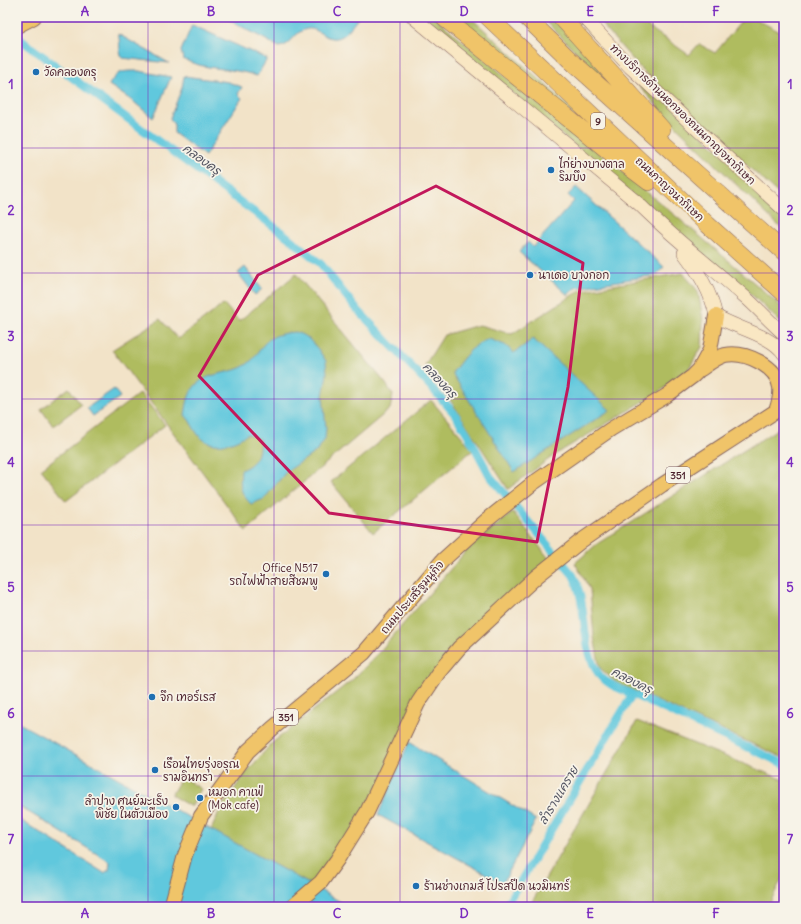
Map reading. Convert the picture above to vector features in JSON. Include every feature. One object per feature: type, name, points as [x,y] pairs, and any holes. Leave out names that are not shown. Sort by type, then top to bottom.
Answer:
[{"type":"highway","points":[[443,17],[616,158],[708,225]]},
{"type":"highway","name":"ถนนกาญจนาภิเษก","points":[[488,17],[708,225],[784,293]]},
{"type":"highway","points":[[526,17],[569,59],[722,194],[784,252]]},
{"type":"highway","points":[[561,17],[722,194]]},
{"type":"main road","points":[[17,26],[34,17]]},
{"type":"main road","points":[[413,17],[639,204],[672,237],[735,289],[784,334]]},
{"type":"main road","name":"ทางบริการด้านนอกของถนนกาญจนาภิเษก","points":[[584,17],[630,67],[784,210]]},
{"type":"main road","points":[[672,237],[701,277],[715,309],[727,323],[759,336],[775,345],[784,354]]},
{"type":"main road","points":[[715,309],[721,292],[727,289],[735,289]]},
{"type":"main road","name":"ถนนประเสริฐมนูกิจ","points":[[171,907],[185,855],[200,816],[248,752],[273,728],[364,653],[443,560],[487,520],[532,484],[611,429],[666,396],[699,370],[710,350],[715,309]]},
{"type":"main road","points":[[699,370],[726,355],[741,355],[754,360],[774,374],[778,380],[780,410]]},
{"type":"main road","name":"351","points":[[292,907],[321,882],[337,860],[367,812],[418,703],[438,673],[459,648],[537,576],[581,541],[662,485],[780,410]]},
{"type":"highlighted area","points":[[436,186],[583,263],[568,387],[537,542],[329,513],[199,376],[258,275]]},
{"type":"green space","points":[[423,17],[434,17],[741,271],[784,309],[784,325],[750,293],[737,284]]},
{"type":"green space","points":[[454,17],[470,17],[589,124],[586,126]]},
{"type":"green space","points":[[541,17],[554,17],[576,39],[616,91]]},
{"type":"green space","points":[[575,17],[579,17],[784,213],[784,231],[674,124]]},
{"type":"green space","points":[[595,17],[634,17],[689,55],[699,44],[715,53],[745,17],[752,17],[784,34],[784,199],[643,71]]},
{"type":"green space","points":[[683,273],[698,291],[703,320],[702,347],[686,373],[656,394],[556,454],[508,489],[449,398],[425,365],[444,335],[479,325],[512,334],[579,291]]},
{"type":"green space","points":[[296,274],[386,384],[393,395],[390,409],[246,531],[112,350],[160,319],[178,339],[224,304],[239,321]]},
{"type":"green space","points":[[69,388],[81,405],[53,426],[41,409]]},
{"type":"green space","points":[[140,393],[165,425],[66,501],[41,469]]},
{"type":"green space","points":[[431,400],[473,450],[373,533],[331,482]]},
{"type":"green space","points":[[784,425],[784,758],[617,683],[600,668],[594,637],[590,589],[575,563],[597,544]]},
{"type":"green space","points":[[513,512],[550,560],[420,694],[371,821],[320,890],[211,830],[221,808],[245,774],[272,743],[352,680],[374,658],[466,551]]},
{"type":"green space","points":[[637,721],[784,780],[784,874],[768,907],[529,907]]},
{"type":"green space","points":[[182,777],[201,789],[191,807],[171,795]]},
{"type":"water","points":[[224,17],[359,17],[343,35],[339,37],[328,37],[315,30],[307,29],[299,33],[287,44],[279,47]]},
{"type":"water","points":[[192,25],[267,59],[257,76],[239,71],[192,63],[183,59],[181,51]]},
{"type":"water","points":[[118,34],[169,63],[122,58]]},
{"type":"water","points":[[139,71],[171,77],[153,118],[134,102],[109,85],[115,76],[121,72]]},
{"type":"water","points":[[184,76],[228,82],[242,87],[238,94],[242,98],[205,156],[174,133],[174,125],[170,118],[182,88]]},
{"type":"water","points":[[576,187],[664,267],[656,275],[575,288],[568,295],[519,252],[528,242],[533,247],[574,201],[568,195]]},
{"type":"water","points":[[245,267],[262,289],[255,295],[238,273]]},
{"type":"water","points":[[296,332],[307,337],[326,361],[327,374],[323,396],[326,428],[325,439],[317,451],[286,472],[264,499],[251,504],[242,492],[240,480],[241,470],[250,465],[256,458],[259,450],[259,439],[248,434],[230,443],[224,444],[205,441],[199,436],[185,415],[187,402],[194,387],[201,380],[240,368],[254,358],[267,341],[273,337]]},
{"type":"water","points":[[489,339],[505,345],[514,353],[533,339],[610,410],[514,472],[452,373],[472,349],[483,341]]},
{"type":"water","points":[[114,389],[120,397],[93,416],[87,408]]},
{"type":"water","points":[[17,722],[349,907],[17,907],[17,818],[104,873],[109,870],[110,862],[17,805]]},
{"type":"water","points":[[409,742],[536,820],[503,883],[378,815]]},
{"type":"waterway","name":"คลองครุ","points":[[17,37],[288,237],[321,264],[354,306],[454,413],[467,433],[490,476],[573,575],[581,600],[589,652],[593,665],[604,680],[784,764]]},
{"type":"waterway","name":"ลำรางแคราย","points":[[505,907],[632,695]]},
{"type":"place","name":"วัดคลองครุ","points":[[36,72]]},
{"type":"place","name":"ไก่ย่างบางตาล ริมบึง","points":[[551,170]]},
{"type":"place","name":"นาเดอ บางกอก","points":[[530,275]]},
{"type":"place","name":"Office N517 รถไฟฟ้าสายสีชมพู","points":[[326,574]]},
{"type":"place","name":"จึก เทอร์เรส","points":[[152,697]]},
{"type":"place","name":"เรือนไทยรุ่งอรุณ รามอินทรา","points":[[155,770]]},
{"type":"place","name":"หมอก คาเฟ่ (Mok cafe)","points":[[200,798]]},
{"type":"place","name":"ลำปาง ศูนย์มะเร็ง พิชัย ในตัวเมือง","points":[[176,807]]},
{"type":"place","name":"ร้านช่างเกมส์ โปรสปีด นวมินทร์","points":[[416,886]]}]
